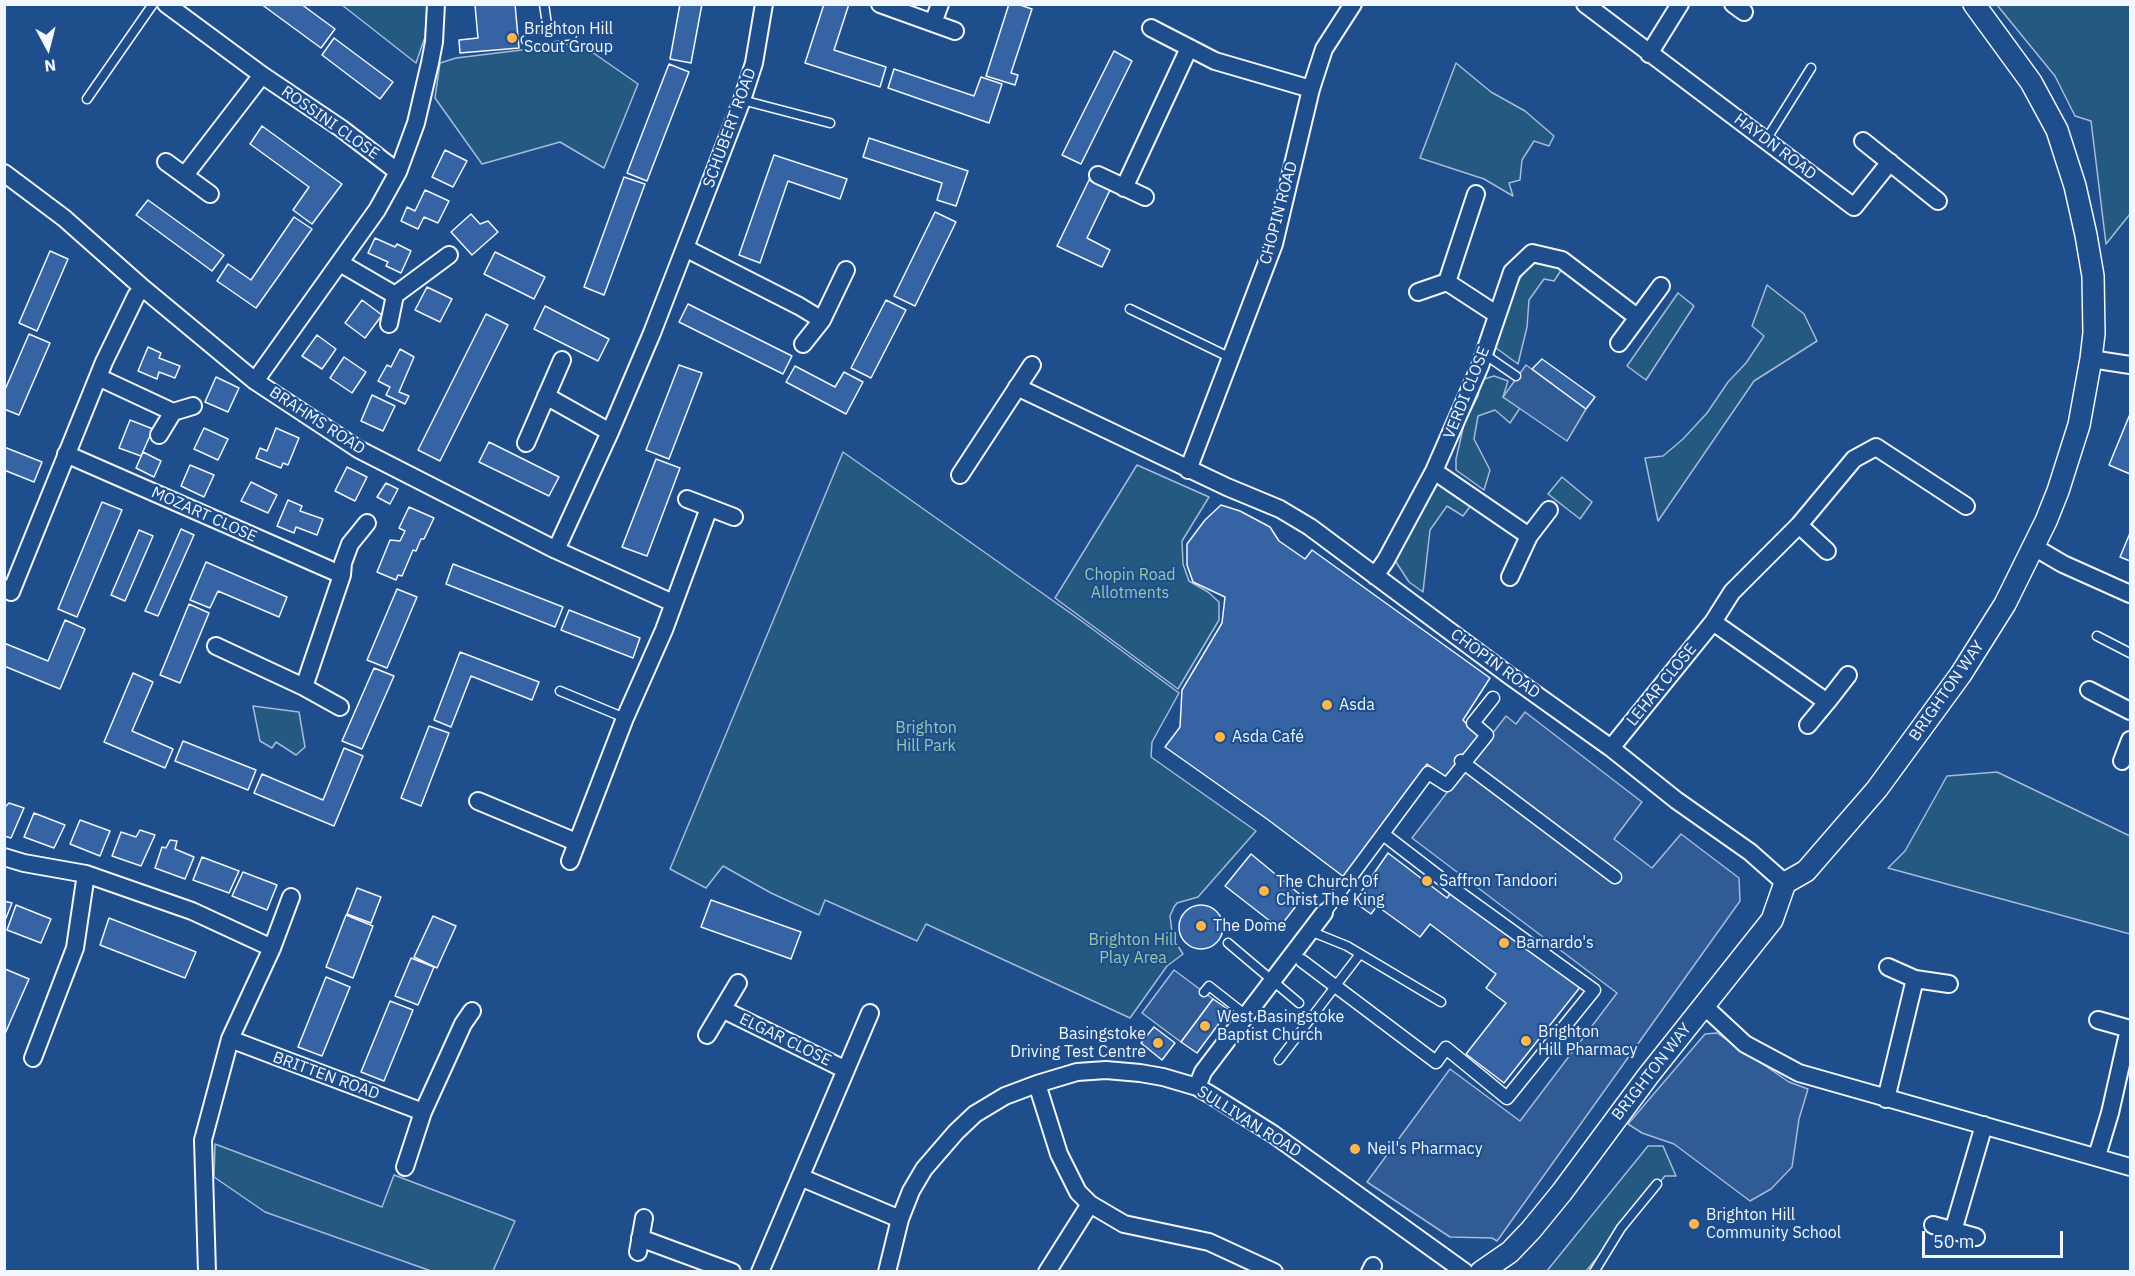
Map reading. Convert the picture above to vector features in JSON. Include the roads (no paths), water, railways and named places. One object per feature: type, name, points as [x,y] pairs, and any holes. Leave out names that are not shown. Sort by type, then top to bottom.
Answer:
[{"type":"street","name":"ROSSINI CLOSE","points":[[166,4],[262,75],[342,129],[398,172]]},
{"type":"street","points":[[255,381],[377,210],[398,172],[416,123],[432,56],[436,4]]},
{"type":"street","name":"SCHUBERT ROAD","points":[[556,550],[610,432],[742,100],[754,63],[764,4]]},
{"type":"street","points":[[880,4],[955,31]]},
{"type":"street","points":[[933,23],[940,4]]},
{"type":"street","name":"CHOPIN ROAD","points":[[1188,470],[1274,244],[1311,89],[1324,49],[1353,4]]},
{"type":"street","name":"HAYDN ROAD","points":[[1585,4],[1854,207],[1890,162]]},
{"type":"street","points":[[1649,54],[1680,4]]},
{"type":"street","name":"BRIGHTON WAY","points":[[1481,1272],[1510,1252],[1531,1230],[1639,1088],[1772,920],[1785,883],[1806,871],[1877,789],[1961,674],[2005,604],[2046,521],[2070,457],[2086,393],[2094,333],[2093,276],[2075,186],[2057,130],[2031,82],[1974,4]]},
{"type":"street","points":[[1151,28],[1215,61],[1311,89]]},
{"type":"street","points":[[1124,188],[1189,48]]},
{"type":"street","points":[[185,175],[262,75]]},
{"type":"street","points":[[1863,141],[1938,201]]},
{"type":"street","points":[[166,162],[210,194]]},
{"type":"street","name":"BRAHMS ROAD","points":[[4,173],[64,218],[143,288],[255,381],[358,449],[556,550],[673,603]]},
{"type":"street","points":[[1098,175],[1145,197]]},
{"type":"street","points":[[1447,282],[1476,194]]},
{"type":"street","points":[[685,248],[822,320]]},
{"type":"street","name":"VERDI CLOSE","points":[[1375,576],[1434,471],[1484,354],[1512,272],[1532,253],[1562,260],[1637,317]]},
{"type":"street","points":[[389,324],[395,295],[449,255]]},
{"type":"street","points":[[340,263],[395,295]]},
{"type":"street","points":[[804,344],[822,320],[846,270]]},
{"type":"street","points":[[1418,292],[1447,282]]},
{"type":"street","points":[[1447,282],[1497,314]]},
{"type":"street","points":[[1620,343],[1661,286]]},
{"type":"street","points":[[4,588],[11,592],[98,377],[136,296],[143,288]]},
{"type":"street","points":[[2091,359],[2130,365]]},
{"type":"street","points":[[526,443],[562,360]]},
{"type":"street","points":[[960,475],[1032,365]]},
{"type":"street","points":[[98,377],[173,411],[193,406]]},
{"type":"street","name":"CHOPIN ROAD","points":[[1017,387],[1188,470],[1280,509],[1310,527],[1611,748],[1676,800],[1750,852],[1785,883]]},
{"type":"street","points":[[546,396],[610,432]]},
{"type":"street","points":[[159,435],[173,411]]},
{"type":"street","name":"LEHAR CLOSE","points":[[1611,748],[1713,622],[1732,592],[1799,525],[1854,459],[1876,447],[1966,506]]},
{"type":"street","name":"MOZART CLOSE","points":[[66,454],[342,575]]},
{"type":"street","points":[[1434,471],[1529,536]]},
{"type":"street","points":[[687,499],[734,518]]},
{"type":"street","points":[[570,861],[625,718],[664,630],[709,508]]},
{"type":"street","points":[[1510,577],[1529,536],[1549,510]]},
{"type":"street","points":[[304,687],[342,575],[343,563],[350,544],[367,523]]},
{"type":"street","points":[[1799,525],[1827,551]]},
{"type":"street","points":[[2034,547],[2063,564],[2130,594]]},
{"type":"street","points":[[1713,622],[1827,702]]},
{"type":"street","points":[[216,646],[304,687],[340,707]]},
{"type":"street","points":[[1808,725],[1848,675]]},
{"type":"street","points":[[2089,690],[2130,711]]},
{"type":"street","points":[[1197,1088],[1203,1072],[1428,773],[1447,785],[1462,763],[1487,735],[1473,723],[1493,698]]},
{"type":"street","points":[[2122,761],[2130,740]]},
{"type":"street","points":[[1462,763],[1615,877]]},
{"type":"street","points":[[478,801],[576,842]]},
{"type":"street","points":[[1302,961],[1436,1062],[1446,1048],[1507,1098],[1594,990],[1461,894],[1383,834]]},
{"type":"street","points":[[4,857],[86,874],[192,911],[272,948]]},
{"type":"street","points":[[33,1058],[75,948],[86,874]]},
{"type":"street","points":[[207,1272],[203,1140],[230,1039],[272,948],[291,897]]},
{"type":"street","points":[[1888,966],[1915,979],[1949,984]]},
{"type":"street","points":[[1886,1099],[1915,979]]},
{"type":"street","name":"ELGAR CLOSE","points":[[707,1035],[724,1010],[738,983]]},
{"type":"street","points":[[1704,1006],[1740,1041],[1799,1073],[2130,1167]]},
{"type":"street","name":"ELGAR CLOSE","points":[[724,1010],[846,1070]]},
{"type":"street","points":[[405,1167],[423,1112],[463,1024],[472,1011]]},
{"type":"street","name":"ELGAR CLOSE","points":[[760,1272],[870,1013]]},
{"type":"street","points":[[2097,1156],[2130,1029],[2098,1020]]},
{"type":"street","name":"BRITTEN ROAD","points":[[230,1039],[423,1112]]},
{"type":"street","name":"SULLIVAN ROAD","points":[[887,1272],[900,1219],[911,1191],[924,1169],[975,1114],[1005,1096],[1037,1084],[1077,1072],[1106,1070],[1140,1073],[1197,1088],[1239,1111],[1465,1272]]},
{"type":"street","points":[[1037,1084],[1059,1155],[1078,1192],[1090,1204],[1124,1224],[1209,1242],[1274,1272]]},
{"type":"street","points":[[1953,1231],[1984,1125]]},
{"type":"street","points":[[800,1177],[900,1219]]},
{"type":"street","points":[[1047,1272],[1090,1204]]},
{"type":"street","points":[[644,1218],[639,1245],[732,1272]]},
{"type":"street","points":[[1933,1225],[1976,1237]]},
{"type":"lane","points":[[87,99],[153,4]]},
{"type":"lane","points":[[544,4],[549,38]]},
{"type":"lane","points":[[526,40],[572,35]]},
{"type":"lane","points":[[1766,140],[1811,68]]},
{"type":"lane","points":[[742,100],[831,123]]},
{"type":"lane","points":[[1130,309],[1231,358]]},
{"type":"lane","points":[[1484,354],[1516,376]]},
{"type":"lane","points":[[2097,636],[2130,653]]},
{"type":"lane","points":[[560,691],[625,718]]},
{"type":"lane","points":[[1310,931],[1347,946],[1441,1002]]},
{"type":"lane","points":[[1228,943],[1299,1003]]},
{"type":"lane","points":[[1279,1060],[1360,954]]},
{"type":"lane","points":[[1204,992],[1209,986],[1246,1015]]},
{"type":"lane","points":[[1594,1272],[1622,1228],[1657,1184]]},
{"type":"place","name":"Brighton Hill Scout Group","points":[[512,38]]},
{"type":"place","name":"Asda","points":[[1327,705]]},
{"type":"place","name":"Asda Café","points":[[1220,737]]},
{"type":"place","name":"Saffron Tandoori","points":[[1427,881]]},
{"type":"place","name":"The Church Of Christ The King","points":[[1264,891]]},
{"type":"place","name":"The Dome","points":[[1201,926]]},
{"type":"place","name":"Barnardo's","points":[[1504,943]]},
{"type":"place","name":"West Basingstoke Baptist Church","points":[[1205,1026]]},
{"type":"place","name":"Brighton Hill Pharmacy","points":[[1526,1041]]},
{"type":"place","name":"Basingstoke Driving Test Centre","points":[[1158,1043]]},
{"type":"place","name":"Neil's Pharmacy","points":[[1355,1149]]},
{"type":"place","name":"Brighton Hill Community School","points":[[1694,1224]]},
{"type":"park label","name":"Chopin Road Allotments","points":[[1130,584]]},
{"type":"park label","name":"Brighton Hill Park","points":[[926,737]]},
{"type":"park label","name":"Brighton Hill Play Area","points":[[1133,949]]}]
